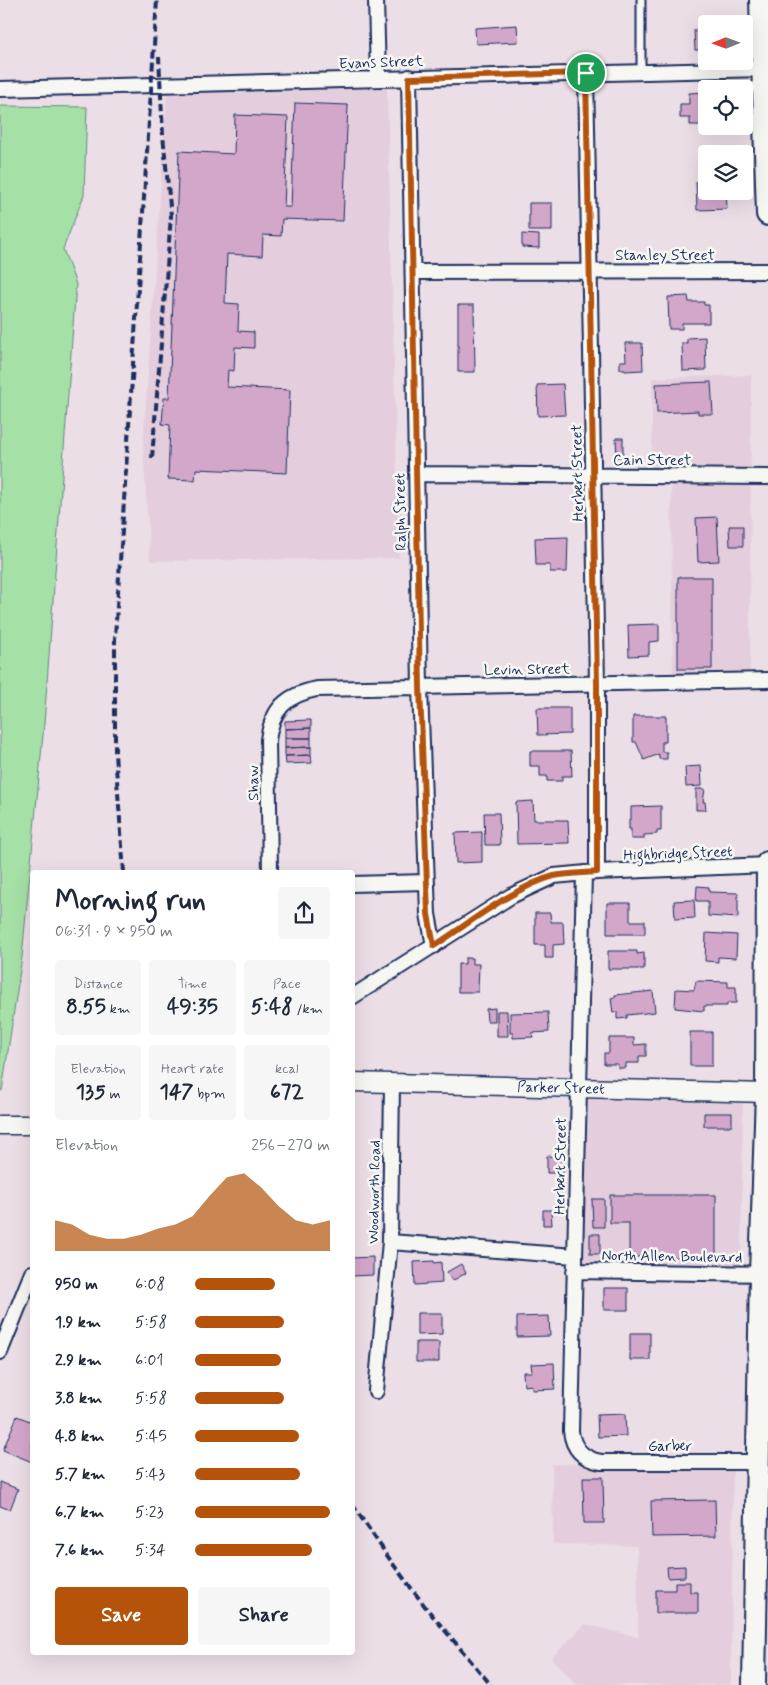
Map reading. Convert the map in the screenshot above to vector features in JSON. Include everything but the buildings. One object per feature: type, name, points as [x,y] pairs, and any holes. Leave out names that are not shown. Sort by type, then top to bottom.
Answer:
[{"type":"highway","points":[[761,0],[768,214]]},
{"type":"highway","points":[[754,1685],[762,1499],[758,1462],[764,1274],[768,864]]},
{"type":"street","points":[[376,0],[378,78]]},
{"type":"street","name":"Evans Street","points":[[0,89],[763,69]]},
{"type":"street","name":"Herbert Street","points":[[583,1456],[572,1440],[571,1431],[578,1088],[590,873],[597,684],[586,73]]},
{"type":"street","name":"Ralph Street","points":[[409,78],[420,687],[426,882],[428,914],[434,946]]},
{"type":"street","name":"Stanley Street","points":[[412,272],[768,272]]},
{"type":"street","name":"Cain Street","points":[[416,474],[768,477]]},
{"type":"street","name":"Levin Street","points":[[288,699],[302,692],[317,689],[768,680]]},
{"type":"street","name":"Shaw","points":[[270,870],[268,740],[270,725],[277,711],[288,699]]},
{"type":"street","name":"Highbridge Street","points":[[355,995],[511,896],[554,876],[768,864]]},
{"type":"street","points":[[355,884],[426,882]]},
{"type":"street","name":"Parker Street","points":[[355,1082],[767,1093]]},
{"type":"street","name":"Woodworth Road","points":[[376,1391],[390,1242],[392,1083]]},
{"type":"street","points":[[0,1126],[30,1125]]},
{"type":"street","points":[[390,1242],[575,1256]]},
{"type":"street","name":"North Allen Boulevard","points":[[574,1271],[764,1274]]},
{"type":"street","points":[[0,1352],[30,1278]]},
{"type":"street","name":"Garber","points":[[583,1456],[592,1461],[601,1462],[758,1462]]},
{"type":"lane","points":[[640,0],[641,72]]},
{"type":"shaded area","points":[[387,88],[399,558],[150,561],[143,445],[167,93]]},
{"type":"shaded area","points":[[751,375],[750,678],[673,679],[671,485],[652,484],[652,378]]},
{"type":"shaded area","points":[[584,1099],[743,1103],[741,1271],[580,1266]]},
{"type":"shaded area","points":[[552,1464],[733,1468],[731,1685],[577,1685],[551,1658],[585,1624],[638,1637],[637,1546],[553,1544]]},
{"type":"green space","points":[[0,106],[87,107],[84,195],[63,249],[76,284],[44,724],[22,957],[2,1091],[0,1090]]},
{"type":"railway","points":[[124,870],[115,754],[115,637],[157,0]]},
{"type":"railway","points":[[152,458],[171,216],[163,135],[159,57]]},
{"type":"railway","points":[[355,1508],[427,1609],[491,1685]]},
{"type":"route","points":[[586,73],[597,684],[597,872],[554,876],[525,888],[434,946],[428,914],[426,882],[420,687],[409,78],[586,73]]}]
